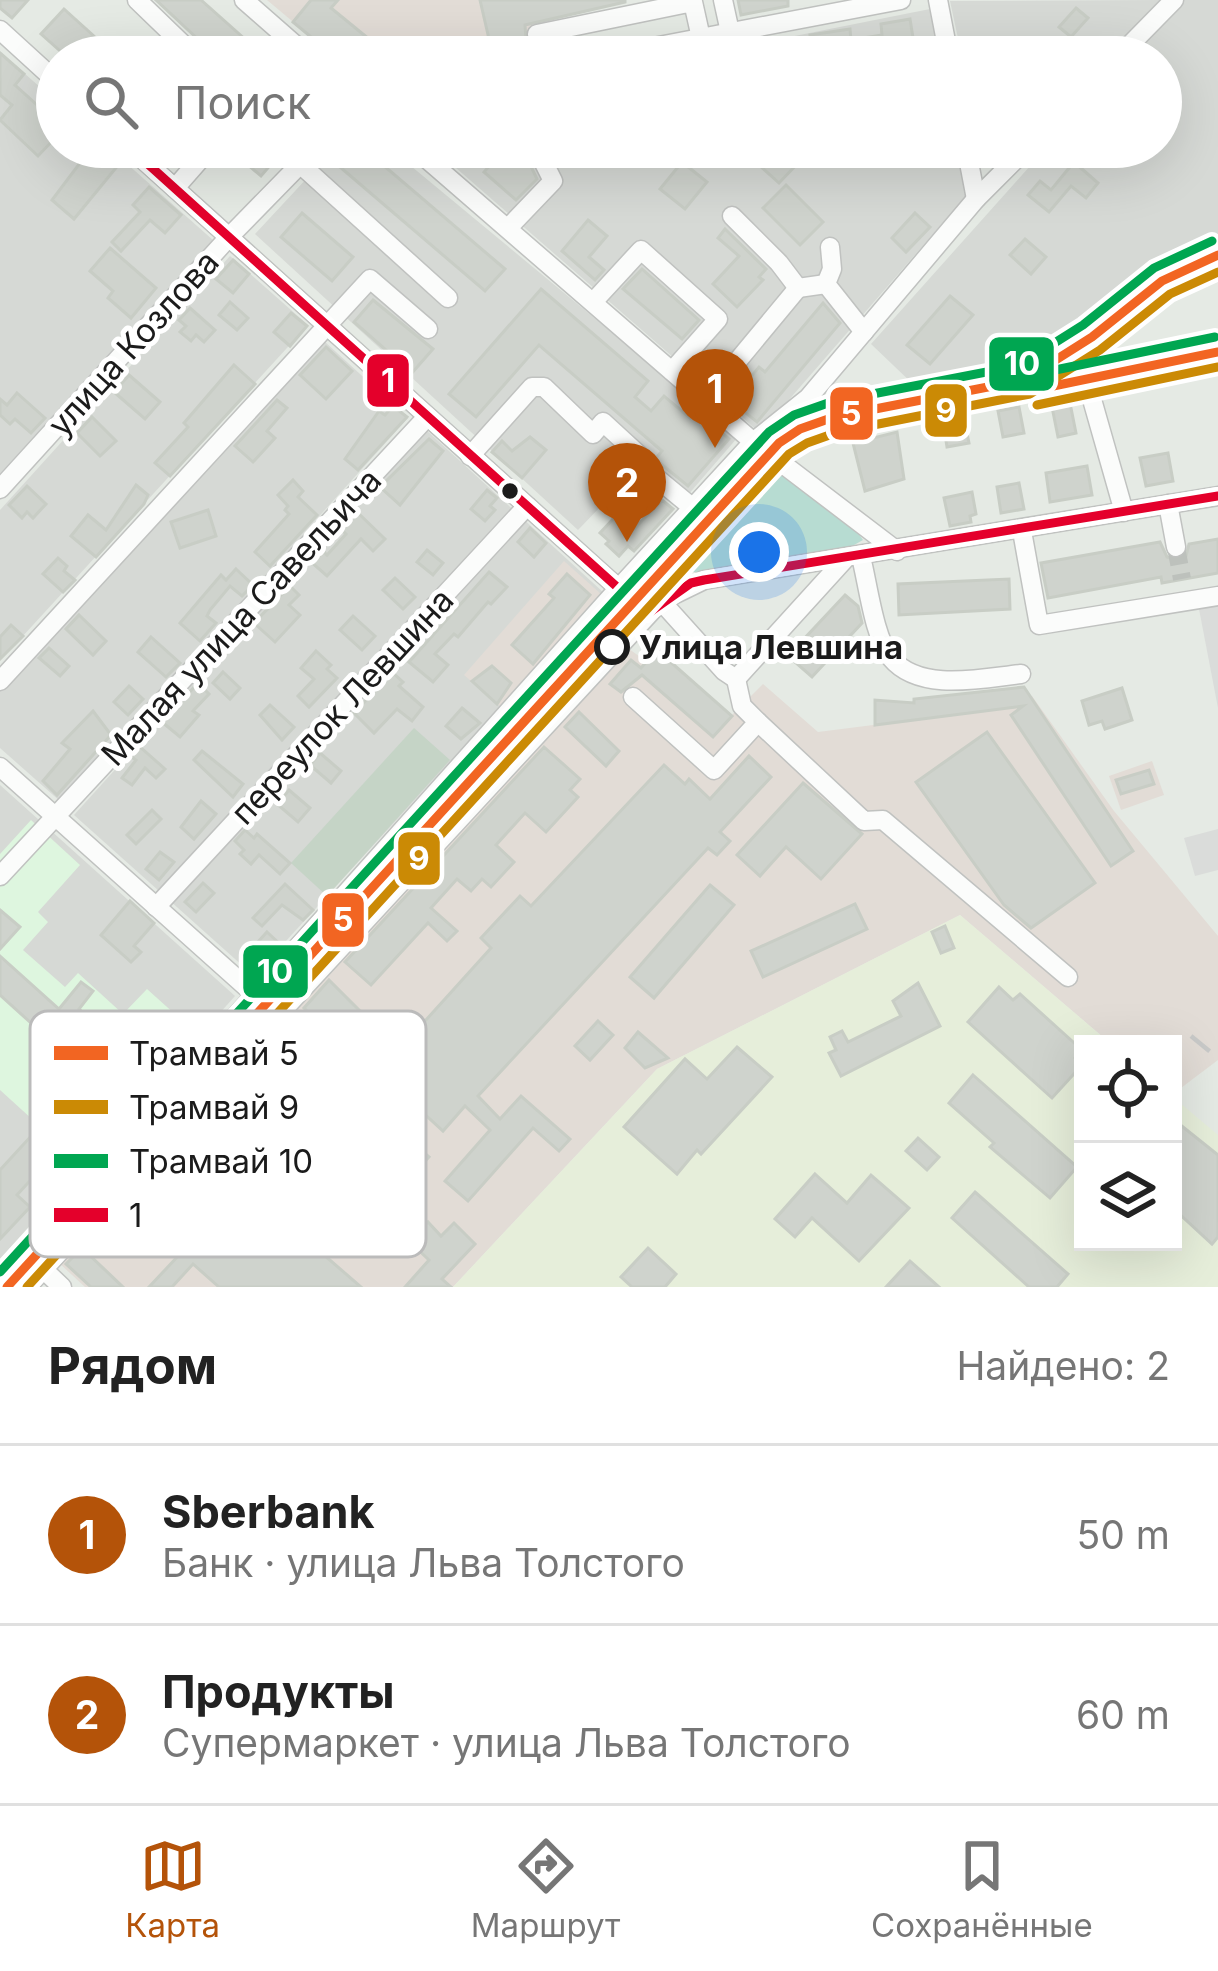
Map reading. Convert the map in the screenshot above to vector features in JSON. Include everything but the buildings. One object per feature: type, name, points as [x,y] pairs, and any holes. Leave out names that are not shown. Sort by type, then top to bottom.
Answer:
[{"type":"street","points":[[137,0],[172,36]]},
{"type":"street","points":[[244,0],[281,36]]},
{"type":"street","points":[[723,0],[730,32]]},
{"type":"street","points":[[711,36],[901,0]]},
{"type":"street","points":[[938,0],[945,36]]},
{"type":"street","points":[[1139,36],[1174,0]]},
{"type":"street","points":[[537,36],[693,1],[701,36]]},
{"type":"street","points":[[610,19],[610,36]]},
{"type":"street","points":[[0,30],[36,63]]},
{"type":"street","points":[[154,168],[618,589],[654,607],[736,679],[742,706],[864,820],[883,820],[1068,976]]},
{"type":"street","points":[[175,188],[193,168]]},
{"type":"street","name":"улица Козлова","points":[[0,490],[297,168]]},
{"type":"street","points":[[305,168],[448,298]]},
{"type":"street","points":[[438,168],[753,442],[897,551]]},
{"type":"street","points":[[508,228],[553,181],[546,168]]},
{"type":"street","points":[[970,168],[976,199]]},
{"type":"street","points":[[239,1011],[753,442],[808,398],[1007,168]]},
{"type":"street","points":[[731,216],[798,288]]},
{"type":"street","points":[[826,284],[832,269],[830,247]]},
{"type":"street","points":[[594,302],[641,250],[718,320],[672,370]]},
{"type":"street","points":[[0,681],[370,279],[428,329]]},
{"type":"street","points":[[826,284],[864,332]]},
{"type":"street","points":[[706,399],[798,288],[826,284]]},
{"type":"street","points":[[470,456],[532,387],[544,387],[592,434],[603,422],[640,456],[620,477]]},
{"type":"street","points":[[1093,403],[1124,512]]},
{"type":"street","name":"Малая улица Савельича","points":[[0,876],[427,417]]},
{"type":"street","points":[[636,461],[693,508]]},
{"type":"street","points":[[281,1011],[654,607],[704,580],[1218,496]]},
{"type":"street","points":[[1168,504],[1176,547]]},
{"type":"street","name":"переулок Левшина","points":[[157,907],[527,506]]},
{"type":"street","points":[[1022,531],[1039,625],[1218,596]]},
{"type":"street","points":[[853,558],[890,658],[907,670],[938,680],[1021,674]]},
{"type":"street","points":[[736,679],[853,558]]},
{"type":"street","points":[[1182,580],[1191,601]]},
{"type":"street","points":[[633,697],[714,770],[758,722]]},
{"type":"street","points":[[0,767],[254,994]]},
{"type":"street","points":[[0,1280],[30,1246]]},
{"type":"street","points":[[27,1287],[54,1257]]},
{"type":"street","points":[[43,1269],[62,1287]]},
{"type":"shaded area","points":[[267,0],[527,0],[534,36],[310,36]]},
{"type":"shaded area","points":[[1160,0],[1126,36],[958,36],[950,1]]},
{"type":"shaded area","points":[[1181,0],[1218,0],[1218,243],[1148,263],[1048,349],[1006,368],[916,387],[871,344],[1028,168],[1182,168],[1182,36],[1147,36]]},
{"type":"shaded area","points":[[930,9],[936,36],[795,36]]},
{"type":"shaded area","points":[[0,52],[36,84],[36,168],[132,168],[214,241],[0,474]]},
{"type":"shaded area","points":[[316,168],[413,168],[738,437],[687,496],[633,473],[578,530],[255,234]]},
{"type":"shaded area","points":[[456,168],[962,168],[967,195],[760,433]]},
{"type":"shaded area","points":[[230,256],[308,325],[0,661],[0,510]]},
{"type":"shaded area","points":[[324,341],[408,418],[61,802],[0,748],[0,689]]},
{"type":"shaded area","points":[[424,428],[604,593],[254,976],[74,815]]},
{"type":"shaded area","points":[[772,472],[811,487],[863,540],[845,550],[716,572],[690,572],[692,557]]},
{"type":"shaded area","points":[[564,561],[601,594],[501,707],[464,675]]},
{"type":"shaded area","points":[[1218,606],[1218,708],[1199,609]]},
{"type":"shaded area","points":[[629,649],[646,661],[657,650],[732,715],[763,684],[818,732],[1007,708],[1032,696],[1114,811],[1218,936],[1218,1060],[1182,1087],[1182,1035],[1100,1035],[960,915],[657,1069],[453,1287],[85,1287],[58,1262],[63,1257],[426,1257],[426,1011],[292,1011]]},
{"type":"shaded area","points":[[414,728],[450,760],[327,896],[291,863]]},
{"type":"shaded area","points":[[1152,761],[1164,795],[1121,810],[1109,776]]},
{"type":"shaded area","points":[[0,785],[235,996],[222,1011],[30,1011],[30,1225],[0,1259]]},
{"type":"shaded area","points":[[31,820],[80,865],[38,912],[48,922],[23,950],[65,987],[78,973],[120,1011],[30,1011],[30,1117],[0,1090],[0,854]]},
{"type":"shaded area","points":[[1218,829],[1218,870],[1195,876],[1184,838]]},
{"type":"shaded area","points":[[960,915],[1100,1035],[1074,1035],[1074,1251],[1182,1251],[1182,1105],[1218,1135],[1218,1287],[453,1287],[657,1069]]},
{"type":"shaded area","points":[[147,989],[172,1011],[126,1011]]},
{"type":"tunnel","points":[[1176,547],[1182,579]]},
{"type":"railway","points":[[1191,1036],[1218,1058]]},
{"type":"tram line","name":"10","points":[[239,1011],[769,432],[794,415],[831,402],[1018,366],[1083,325],[1154,268],[1212,241]]},
{"type":"tram line","name":"5","points":[[259,1011],[779,443],[800,429],[834,417],[1024,380],[1092,337],[1162,281],[1218,255]]},
{"type":"tram line","name":"9","points":[[279,1011],[789,454],[838,432],[1030,394],[1100,350],[1170,294],[1218,272]]},
{"type":"tram line","name":"10","points":[[1031,375],[1215,337]]},
{"type":"tram line","name":"5","points":[[1034,390],[1218,352]]},
{"type":"tram line","name":"9","points":[[1037,405],[1218,367]]},
{"type":"tram line","name":"10","points":[[0,1272],[30,1239]]},
{"type":"tram line","name":"5","points":[[7,1287],[34,1257]]},
{"type":"tram line","name":"9","points":[[27,1287],[54,1257]]},
{"type":"transit line","name":"1","points":[[152,168],[647,614]]},
{"type":"transit line","name":"1","points":[[647,614],[691,583],[704,580],[1218,496]]},
{"type":"place","name":"Sberbank","points":[[715,448]]},
{"type":"place","name":"Продукты","points":[[627,542]]},
{"type":"place","name":"Улица Левшина","points":[[612,647]]}]
